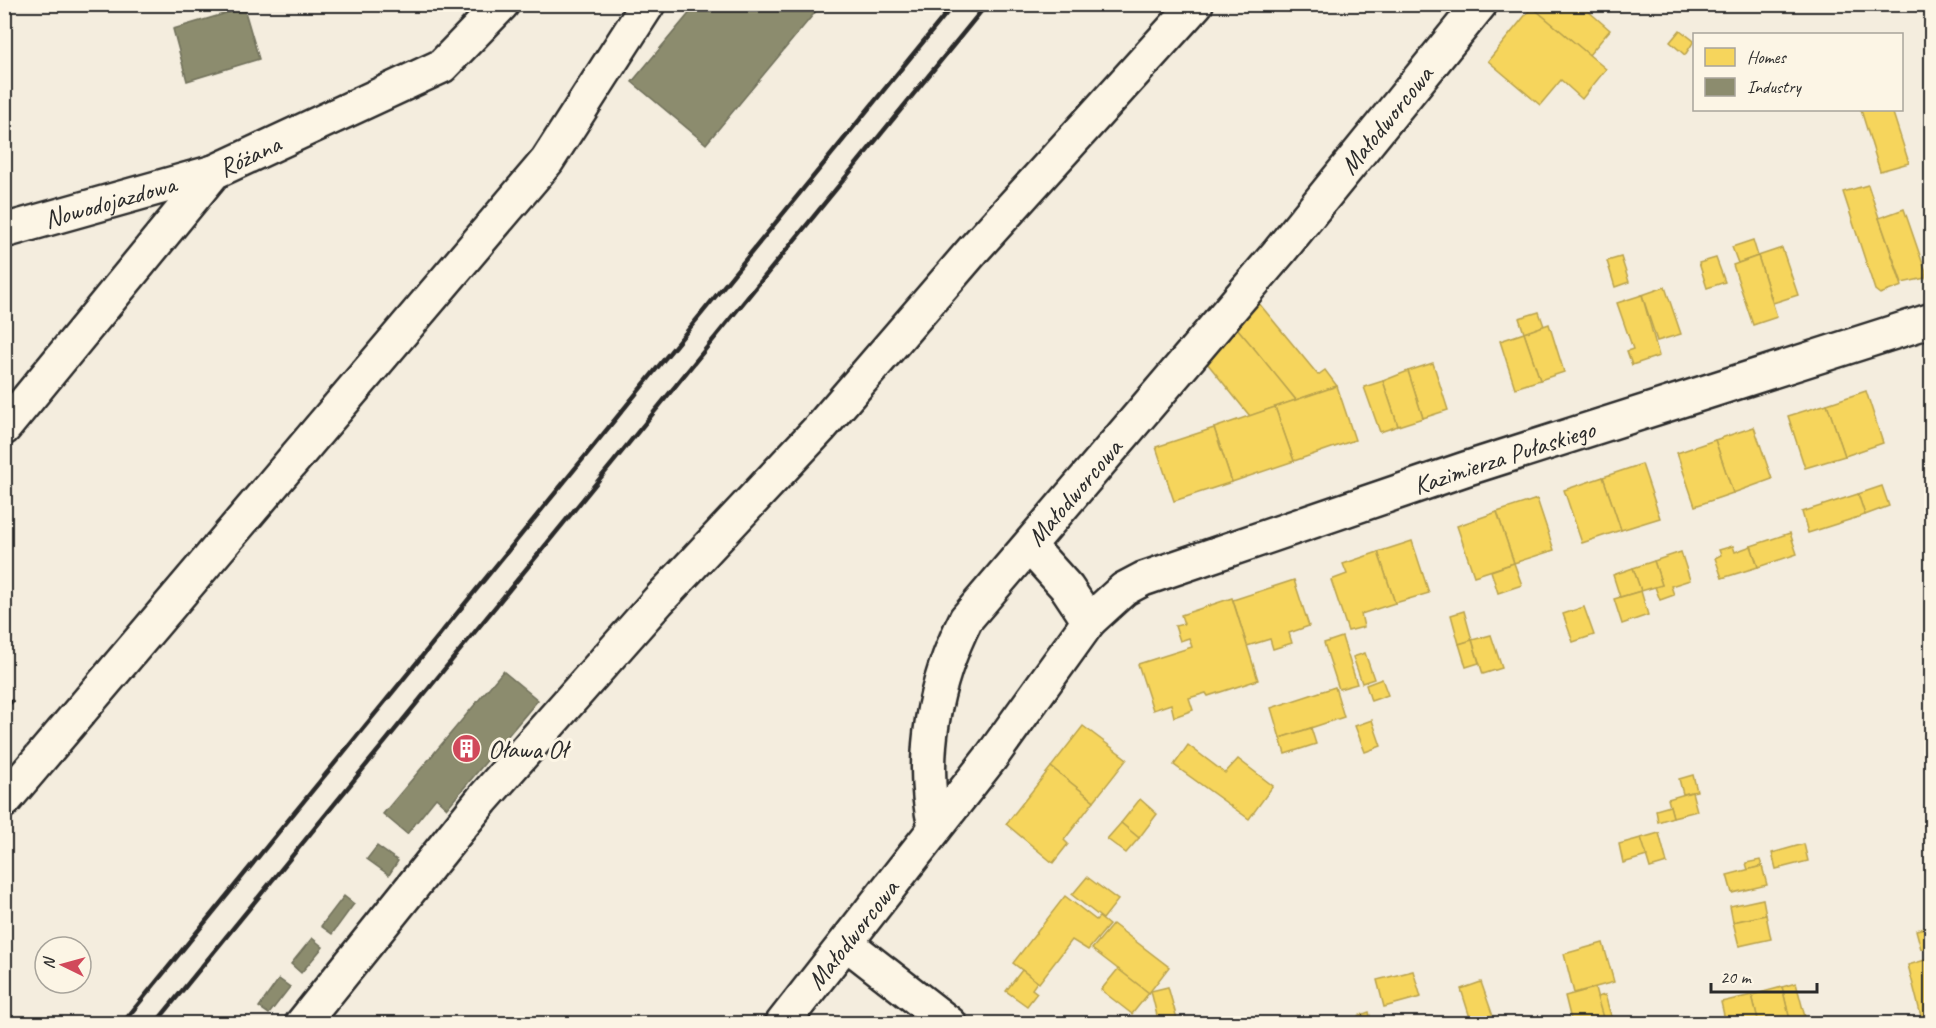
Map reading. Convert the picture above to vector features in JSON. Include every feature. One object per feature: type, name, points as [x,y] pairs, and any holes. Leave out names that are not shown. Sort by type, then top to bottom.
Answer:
[{"type":"street","name":"Różana","points":[[4,429],[214,172],[442,66],[502,4]]},
{"type":"street","points":[[4,801],[547,161],[648,4]]},
{"type":"street","points":[[302,1023],[482,800],[658,601],[820,428],[974,249],[1196,4]]},
{"type":"street","name":"Małodworcowa","points":[[782,1023],[992,756],[1089,621],[1067,588],[1030,547],[1279,252],[1480,4]]},
{"type":"street","name":"Nowodojazdowa","points":[[4,231],[214,172]]},
{"type":"street","name":"Kazimierza Pułaskiego","points":[[1089,621],[1124,589],[1143,579],[1465,469],[1932,320]]},
{"type":"street","points":[[935,826],[930,804],[929,778],[931,735],[938,687],[966,619],[1030,547]]},
{"type":"street","points":[[846,943],[950,1023]]},
{"type":"path","points":[[4,710],[14,699]]},
{"type":"building: Homes","points":[[1534,4],[1580,4],[1610,30],[1589,55],[1532,7]]},
{"type":"building: Homes","points":[[1532,7],[1606,69],[1582,99],[1561,80],[1540,105],[1488,61]]},
{"type":"building: Homes","points":[[1680,30],[1693,40],[1685,55],[1670,42]]},
{"type":"building: Homes","points":[[1861,111],[1892,111],[1909,163],[1880,171]]},
{"type":"building: Homes","points":[[1868,185],[1902,286],[1880,294],[1875,290],[1843,192]]},
{"type":"building: Homes","points":[[1904,209],[1926,273],[1925,278],[1902,283],[1879,218]]},
{"type":"building: Homes","points":[[1753,240],[1758,256],[1738,263],[1732,247]]},
{"type":"building: Homes","points":[[1782,248],[1798,295],[1773,303],[1758,256]]},
{"type":"building: Homes","points":[[1758,256],[1777,317],[1753,325],[1733,265]]},
{"type":"building: Homes","points":[[1621,257],[1629,282],[1615,287],[1607,261]]},
{"type":"building: Homes","points":[[1716,258],[1725,282],[1707,288],[1699,263]]},
{"type":"building: Homes","points":[[1665,287],[1681,334],[1657,341],[1642,295]]},
{"type":"building: Homes","points":[[1642,295],[1659,356],[1632,365],[1627,351],[1633,349],[1617,303]]},
{"type":"building: Homes","points":[[1257,301],[1318,375],[1325,370],[1337,386],[1296,400],[1236,327]]},
{"type":"building: Homes","points":[[1539,312],[1544,326],[1524,333],[1519,318]]},
{"type":"building: Homes","points":[[1549,324],[1564,372],[1540,380],[1524,333]]},
{"type":"building: Homes","points":[[1236,327],[1296,400],[1250,416],[1207,363]]},
{"type":"building: Homes","points":[[1524,333],[1540,380],[1515,388],[1500,341]]},
{"type":"building: Homes","points":[[1433,363],[1448,410],[1423,418],[1408,371]]},
{"type":"building: Homes","points":[[1408,371],[1423,418],[1398,426],[1383,381]]},
{"type":"building: Homes","points":[[1383,381],[1398,426],[1380,432],[1364,387]]},
{"type":"building: Homes","points":[[1337,386],[1355,440],[1294,461],[1275,407]]},
{"type":"building: Homes","points":[[1866,391],[1883,443],[1845,456],[1827,404]]},
{"type":"building: Homes","points":[[1827,404],[1845,456],[1805,468],[1788,416]]},
{"type":"building: Homes","points":[[1275,407],[1294,461],[1232,482],[1214,428]]},
{"type":"building: Homes","points":[[1754,427],[1772,479],[1733,493],[1715,440]]},
{"type":"building: Homes","points":[[1214,428],[1232,482],[1174,501],[1156,447]]},
{"type":"building: Homes","points":[[1715,440],[1733,493],[1695,506],[1677,453]]},
{"type":"building: Homes","points":[[1642,464],[1660,518],[1621,530],[1603,477]]},
{"type":"building: Homes","points":[[1603,477],[1621,530],[1582,543],[1564,490]]},
{"type":"building: Homes","points":[[1882,486],[1889,506],[1865,515],[1858,494]]},
{"type":"building: Homes","points":[[1858,494],[1865,515],[1808,533],[1802,512]]},
{"type":"building: Homes","points":[[1537,499],[1554,550],[1514,563],[1497,512]]},
{"type":"building: Homes","points":[[1497,512],[1514,563],[1474,576],[1457,526]]},
{"type":"building: Homes","points":[[1790,533],[1797,554],[1758,567],[1751,546]]},
{"type":"building: Homes","points":[[1412,541],[1429,593],[1395,603],[1378,552]]},
{"type":"building: Homes","points":[[1733,546],[1735,552],[1751,546],[1758,567],[1722,578],[1715,558],[1721,555],[1719,550]]},
{"type":"building: Homes","points":[[1378,552],[1395,603],[1361,614],[1364,627],[1348,631],[1331,580],[1347,574],[1343,564]]},
{"type":"building: Homes","points":[[1681,552],[1690,580],[1671,586],[1674,595],[1660,600],[1655,587],[1662,585],[1654,561]]},
{"type":"building: Homes","points":[[1654,561],[1662,585],[1641,591],[1633,568]]},
{"type":"building: Homes","points":[[1514,563],[1522,585],[1498,593],[1491,571]]},
{"type":"building: Homes","points":[[1633,568],[1641,591],[1620,597],[1613,575]]},
{"type":"building: Homes","points":[[1294,580],[1309,626],[1289,633],[1292,643],[1273,649],[1270,639],[1247,646],[1233,600]]},
{"type":"building: Homes","points":[[1641,591],[1648,615],[1622,624],[1614,599]]},
{"type":"building: Homes","points":[[1232,598],[1258,680],[1208,696],[1206,693],[1189,698],[1193,710],[1174,717],[1171,704],[1153,710],[1138,664],[1192,647],[1189,638],[1180,641],[1175,626],[1184,624],[1181,615]]},
{"type":"building: Homes","points":[[1584,607],[1594,635],[1573,642],[1563,614]]},
{"type":"building: Homes","points":[[1464,611],[1472,640],[1459,644],[1451,615]]},
{"type":"building: Homes","points":[[1491,635],[1502,668],[1483,674],[1472,640]]},
{"type":"building: Homes","points":[[1342,637],[1357,684],[1339,689],[1324,643]]},
{"type":"building: Homes","points":[[1472,640],[1479,663],[1466,667],[1459,644]]},
{"type":"building: Homes","points":[[1365,653],[1374,679],[1362,683],[1353,657]]},
{"type":"building: Homes","points":[[1382,679],[1388,695],[1371,701],[1366,685]]},
{"type":"building: Homes","points":[[1335,687],[1344,717],[1280,738],[1271,708]]},
{"type":"building: Homes","points":[[1372,720],[1381,746],[1365,752],[1355,726]]},
{"type":"building: Homes","points":[[1083,726],[1127,759],[1094,801],[1051,767]]},
{"type":"building: Homes","points":[[1311,728],[1316,744],[1285,754],[1280,738]]},
{"type":"building: Homes","points":[[1188,745],[1225,773],[1238,759],[1273,786],[1249,819],[1174,765]]},
{"type":"building: Homes","points":[[1051,767],[1094,801],[1064,840],[1068,844],[1053,863],[1006,824]]},
{"type":"building: Homes","points":[[1693,775],[1697,791],[1683,794],[1679,779]]},
{"type":"building: Homes","points":[[1692,792],[1697,811],[1673,817],[1668,799]]},
{"type":"building: Homes","points":[[1140,799],[1157,814],[1139,838],[1121,823]]},
{"type":"building: Homes","points":[[1670,806],[1673,817],[1658,822],[1656,810]]},
{"type":"building: Homes","points":[[1121,823],[1139,838],[1126,853],[1107,839]]},
{"type":"building: Homes","points":[[1659,833],[1667,863],[1650,868],[1641,838]]},
{"type":"building: Homes","points":[[1641,838],[1647,856],[1623,863],[1619,844]]},
{"type":"building: Homes","points":[[1804,844],[1808,861],[1776,869],[1772,853]]},
{"type":"building: Homes","points":[[1760,860],[1762,866],[1748,870],[1746,863]]},
{"type":"building: Homes","points":[[1762,866],[1767,885],[1732,893],[1727,875]]},
{"type":"building: Homes","points":[[1087,877],[1118,900],[1103,919],[1072,895]]},
{"type":"building: Homes","points":[[1065,896],[1096,920],[1099,917],[1109,925],[1088,950],[1072,940],[1039,983],[1013,963]]},
{"type":"building: Homes","points":[[1763,899],[1766,915],[1733,922],[1730,906]]},
{"type":"building: Homes","points":[[1766,915],[1771,939],[1739,946],[1733,922]]},
{"type":"building: Homes","points":[[1113,924],[1169,967],[1149,993],[1092,949]]},
{"type":"building: Homes","points":[[1932,925],[1932,947],[1931,947],[1925,928]]},
{"type":"building: Homes","points":[[1925,928],[1931,947],[1921,949],[1916,930]]},
{"type":"building: Homes","points":[[1603,943],[1614,982],[1574,993],[1564,954]]},
{"type":"building: Homes","points":[[1932,958],[1932,1023],[1923,1024],[1908,965]]},
{"type":"building: Homes","points":[[1118,969],[1149,993],[1132,1014],[1101,990]]},
{"type":"building: Homes","points":[[1022,970],[1037,982],[1032,989],[1037,993],[1027,1006],[1006,991]]},
{"type":"building: Homes","points":[[1413,971],[1421,997],[1384,1007],[1377,980]]},
{"type":"building: Homes","points":[[1481,982],[1495,1022],[1493,1024],[1472,1024],[1461,989]]},
{"type":"building: Homes","points":[[1796,983],[1805,1017],[1790,1021],[1782,987]]},
{"type":"building: Homes","points":[[1168,987],[1178,1022],[1159,1024],[1151,991]]},
{"type":"building: Homes","points":[[1782,987],[1791,1024],[1759,1024],[1752,995]]},
{"type":"building: Homes","points":[[1595,988],[1605,1024],[1572,1024],[1565,996]]},
{"type":"building: Homes","points":[[1605,995],[1612,1019],[1604,1021],[1597,997]]},
{"type":"building: Homes","points":[[1752,995],[1759,1024],[1726,1024],[1721,1002]]},
{"type":"building: Homes","points":[[1369,1012],[1372,1024],[1359,1024],[1358,1016]]},
{"type":"building: Industry","points":[[697,4],[822,4],[706,144],[632,82]]},
{"type":"building: Industry","points":[[244,8],[259,59],[187,81],[173,29]]},
{"type":"building: Industry","name":"Oława Oł","points":[[503,671],[538,700],[447,808],[436,798],[407,834],[383,814]]},
{"type":"building: Industry","points":[[377,846],[398,861],[389,875],[367,859]]},
{"type":"building: Industry","points":[[344,896],[354,904],[332,934],[321,926]]},
{"type":"building: Industry","points":[[312,938],[323,947],[301,973],[291,964]]},
{"type":"building: Industry","points":[[279,979],[290,987],[269,1014],[259,1007]]},
{"type":"railway","points":[[122,1024],[954,4]]},
{"type":"railway","points":[[155,1024],[987,4]]},
{"type":"place","name":"Oława Oł","points":[[467,749]]}]
